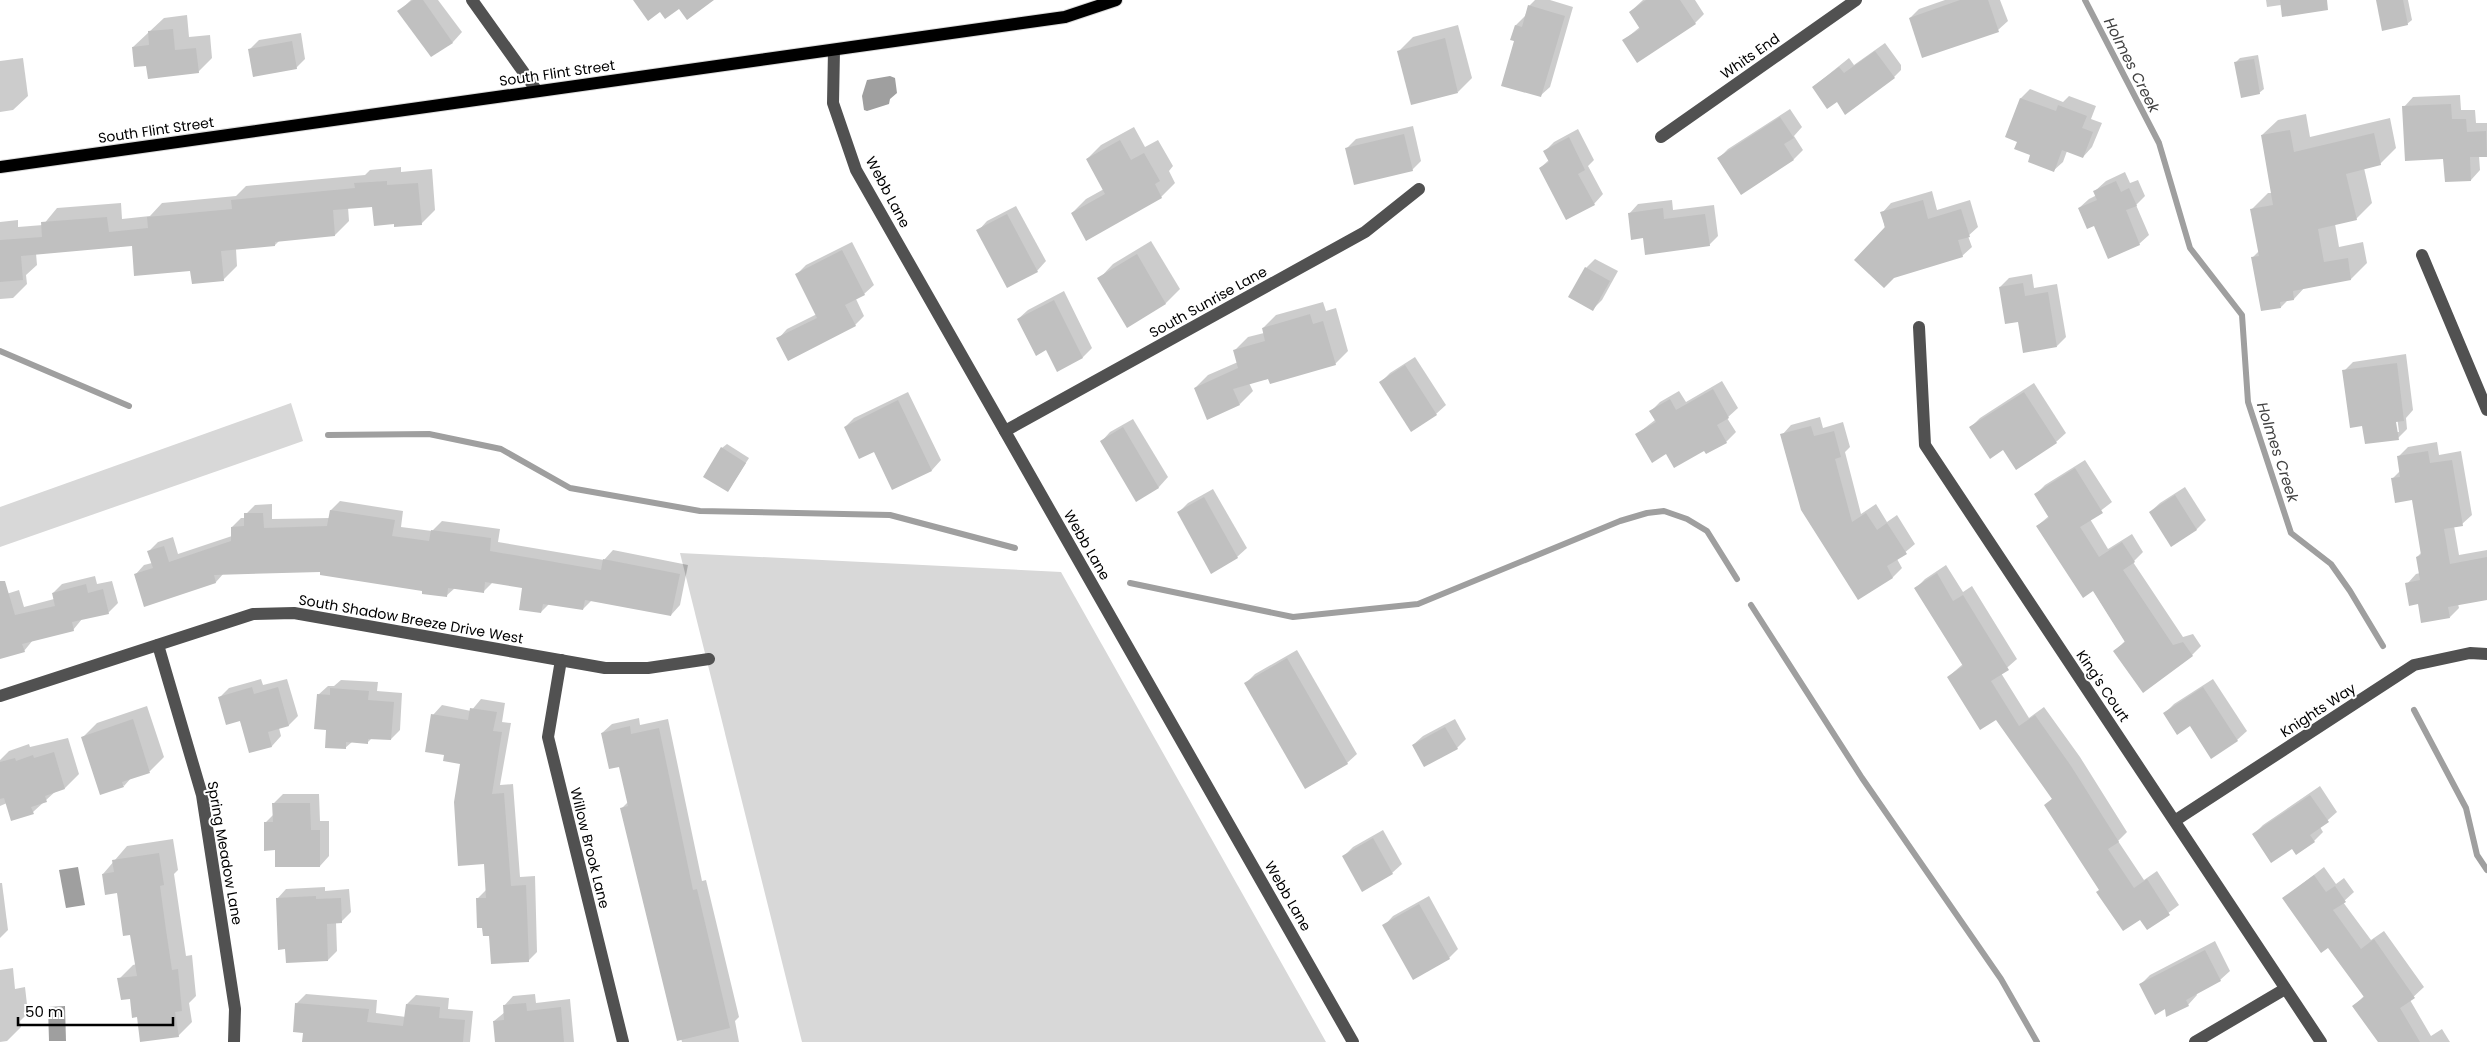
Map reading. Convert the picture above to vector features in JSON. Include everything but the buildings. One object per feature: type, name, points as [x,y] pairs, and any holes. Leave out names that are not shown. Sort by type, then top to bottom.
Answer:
[{"type":"main road","name":"South Flint Street","points":[[0,167],[1065,17],[1116,0]]},
{"type":"street","points":[[472,0],[537,91]]},
{"type":"street","name":"Whits End","points":[[1661,137],[1856,0]]},
{"type":"street","name":"Webb Lane","points":[[834,50],[833,103],[856,170],[1353,1042]]},
{"type":"street","name":"South Sunrise Lane","points":[[1006,431],[1364,232],[1420,189]]},
{"type":"street","points":[[2422,255],[2487,410]]},
{"type":"street","name":"King's Court","points":[[1919,328],[1925,445],[2176,820],[2321,1042]]},
{"type":"street","name":"South Shadow Breeze Drive West","points":[[0,696],[253,614],[294,613],[605,668],[640,668],[708,659]]},
{"type":"street","name":"Spring Meadow Lane","points":[[158,645],[202,795],[235,1008],[234,1042]]},
{"type":"street","name":"Knights Way","points":[[2176,820],[2414,665],[2470,653],[2487,654]]},
{"type":"street","name":"Willow Brook Lane","points":[[561,660],[548,737],[623,1042]]},
{"type":"street","points":[[2195,1042],[2285,989]]},
{"type":"shaded area","points":[[890,76],[895,78],[897,93],[890,99],[889,104],[867,111],[864,110],[862,96],[867,80]]},
{"type":"shaded area","points":[[291,403],[303,441],[0,547],[0,507]]},
{"type":"shaded area","points":[[680,553],[1061,572],[1326,1042],[802,1042]]},
{"type":"shaded area","points":[[78,867],[85,905],[66,908],[59,870]]},
{"type":"shaded area","points":[[65,1006],[66,1041],[49,1041],[48,1007]]},
{"type":"waterway","name":"Holmes Creek","points":[[2085,0],[2159,143],[2190,248],[2242,315],[2248,402],[2291,533],[2331,564],[2350,591],[2383,646]]},
{"type":"waterway","points":[[0,351],[129,406]]},
{"type":"waterway","points":[[328,435],[429,434],[501,449],[570,488],[700,511],[890,515],[1015,548]]},
{"type":"waterway","points":[[1130,583],[1293,617],[1418,604],[1620,521],[1647,513],[1664,511],[1687,519],[1707,531],[1737,579]]},
{"type":"waterway","points":[[1751,605],[1862,778],[2001,979],[2037,1042]]},
{"type":"waterway","name":"Holmes Creek","points":[[2414,710],[2466,808],[2477,855],[2487,870]]}]
